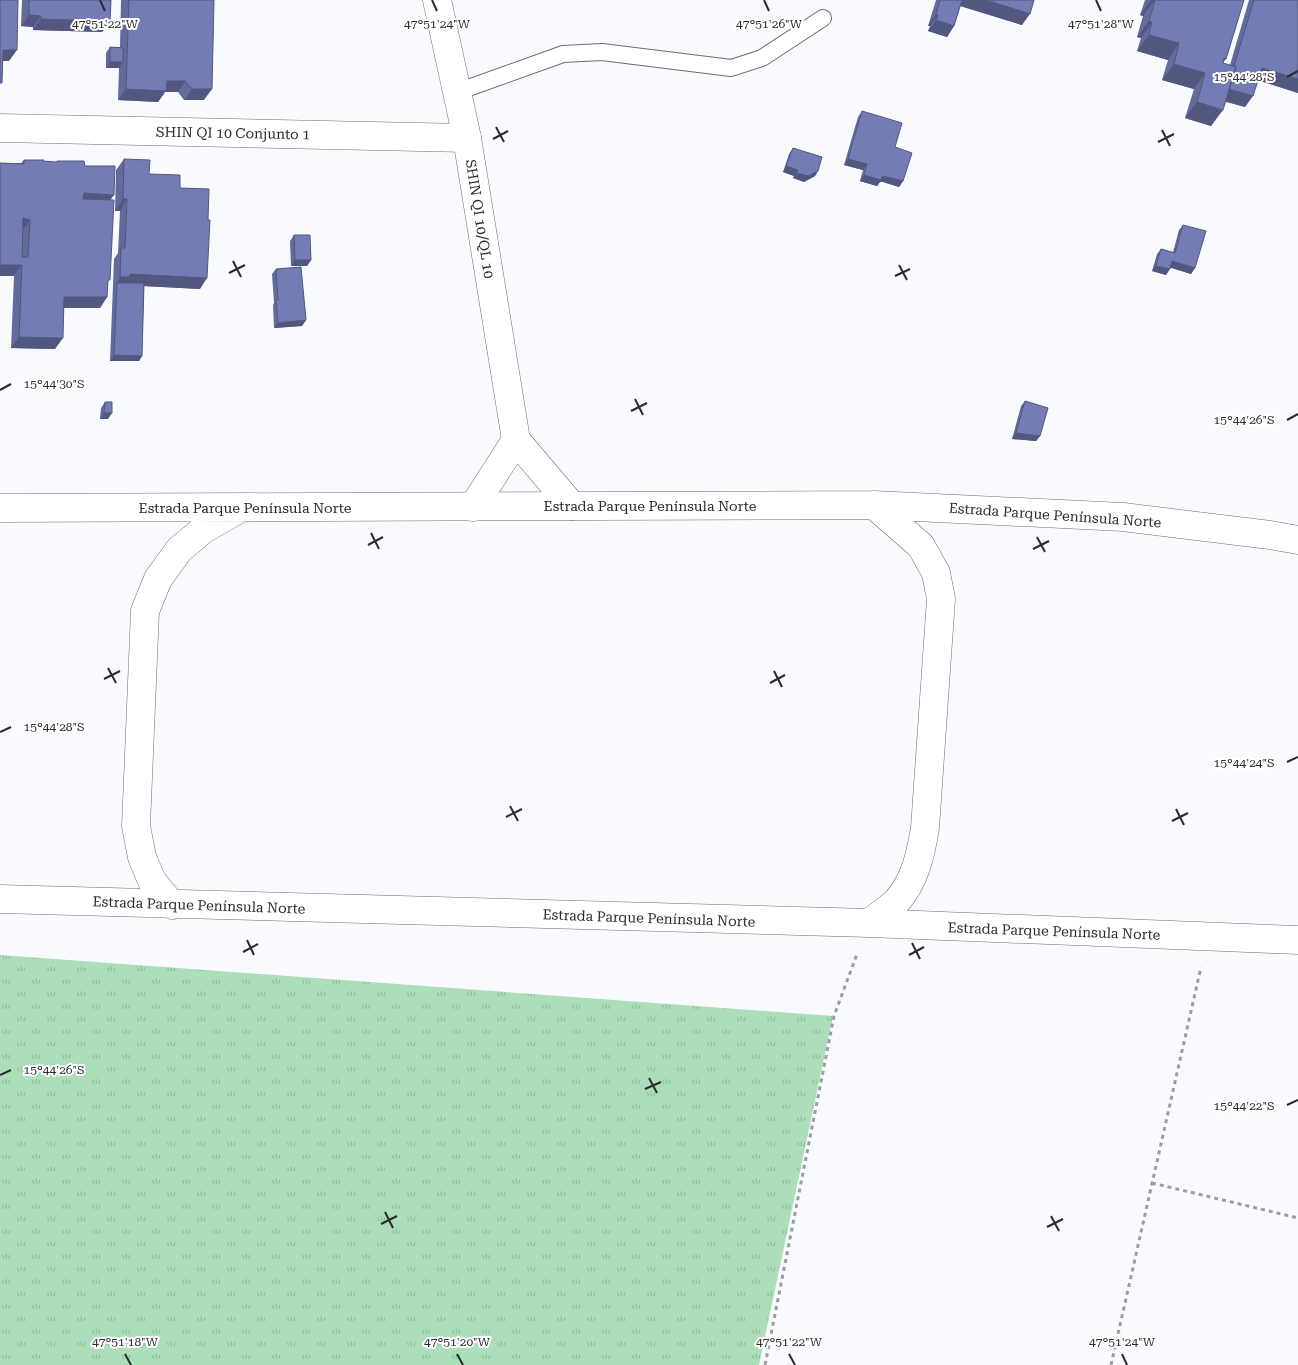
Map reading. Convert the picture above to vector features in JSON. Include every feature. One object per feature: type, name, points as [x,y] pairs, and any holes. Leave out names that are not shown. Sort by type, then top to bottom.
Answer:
[{"type":"main road","name":"SHIN QI 10/QL 10","points":[[437,0],[467,138],[516,440]]},
{"type":"main road","name":"SHIN QI 10 Conjunto 1","points":[[0,128],[467,138]]},
{"type":"main road","points":[[473,507],[516,440],[572,506]]},
{"type":"main road","points":[[869,924],[897,901],[910,882],[921,853],[925,828],[940,600],[936,572],[920,546],[874,504]]},
{"type":"main road","name":"Estrada Parque Península Norte","points":[[0,508],[874,504],[1123,517],[1298,540]]},
{"type":"main road","points":[[172,905],[152,881],[142,857],[136,826],[145,611],[158,579],[179,550],[204,529],[240,508]]},
{"type":"main road","name":"Estrada Parque Península Norte","points":[[0,899],[869,924],[1298,940]]},
{"type":"lane","points":[[457,92],[563,54],[602,52],[731,68],[762,58],[823,18]]},
{"type":"path","points":[[765,1365],[834,1016],[869,924]]},
{"type":"path","points":[[1111,1365],[1207,937]]},
{"type":"path","points":[[1152,1183],[1298,1218]]},
{"type":"green space","points":[[0,955],[833,1016],[759,1365],[0,1365]]},
{"type":"building","points":[[0,0],[18,0],[17,50],[3,50],[2,83],[0,83]]},
{"type":"building","points":[[29,0],[111,0],[110,21],[41,19],[41,16],[29,15]]},
{"type":"building","points":[[129,0],[214,0],[212,89],[192,89],[185,81],[167,81],[166,91],[126,89]]},
{"type":"building","points":[[940,0],[962,0],[954,26],[936,20]]},
{"type":"building","points":[[986,0],[1034,0],[1030,14]]},
{"type":"building","points":[[1155,0],[1244,0],[1226,59],[1224,58],[1223,63],[1236,67],[1223,110],[1197,102],[1205,73],[1174,64],[1179,43],[1149,35],[1152,22],[1149,21]]},
{"type":"building","points":[[1254,0],[1298,0],[1298,79],[1262,68],[1253,96],[1229,89]]},
{"type":"building","points":[[110,47],[123,48],[123,62],[110,62]]},
{"type":"building","points":[[862,111],[902,123],[895,147],[912,153],[903,181],[882,176],[881,180],[864,175],[867,164],[848,159]]},
{"type":"building","points":[[793,148],[822,157],[818,171],[808,176],[797,173],[798,170],[786,166]]},
{"type":"building","points":[[124,159],[150,160],[149,174],[180,175],[180,188],[209,189],[208,220],[210,220],[207,278],[130,274],[129,277],[120,277],[121,248],[125,248],[127,199],[123,199]]},
{"type":"building","points":[[24,160],[44,160],[56,162],[84,161],[85,166],[115,166],[114,195],[84,193],[83,199],[114,200],[110,280],[108,280],[107,297],[64,297],[63,338],[19,337],[22,265],[0,265],[0,163],[24,164]],"holes":[[[23,218],[30,220],[28,257],[22,257]]]},
{"type":"building","points":[[1183,225],[1206,231],[1195,268],[1172,261],[1170,269],[1156,266],[1161,249],[1175,253]]},
{"type":"building","points":[[294,235],[310,235],[311,260],[295,260]]},
{"type":"building","points":[[301,267],[306,320],[278,323],[276,269]]},
{"type":"building","points":[[117,283],[144,283],[142,356],[114,355]]},
{"type":"building","points":[[1025,401],[1048,408],[1040,436],[1016,433]]},
{"type":"building","points":[[105,402],[112,402],[112,413],[104,413]]}]
